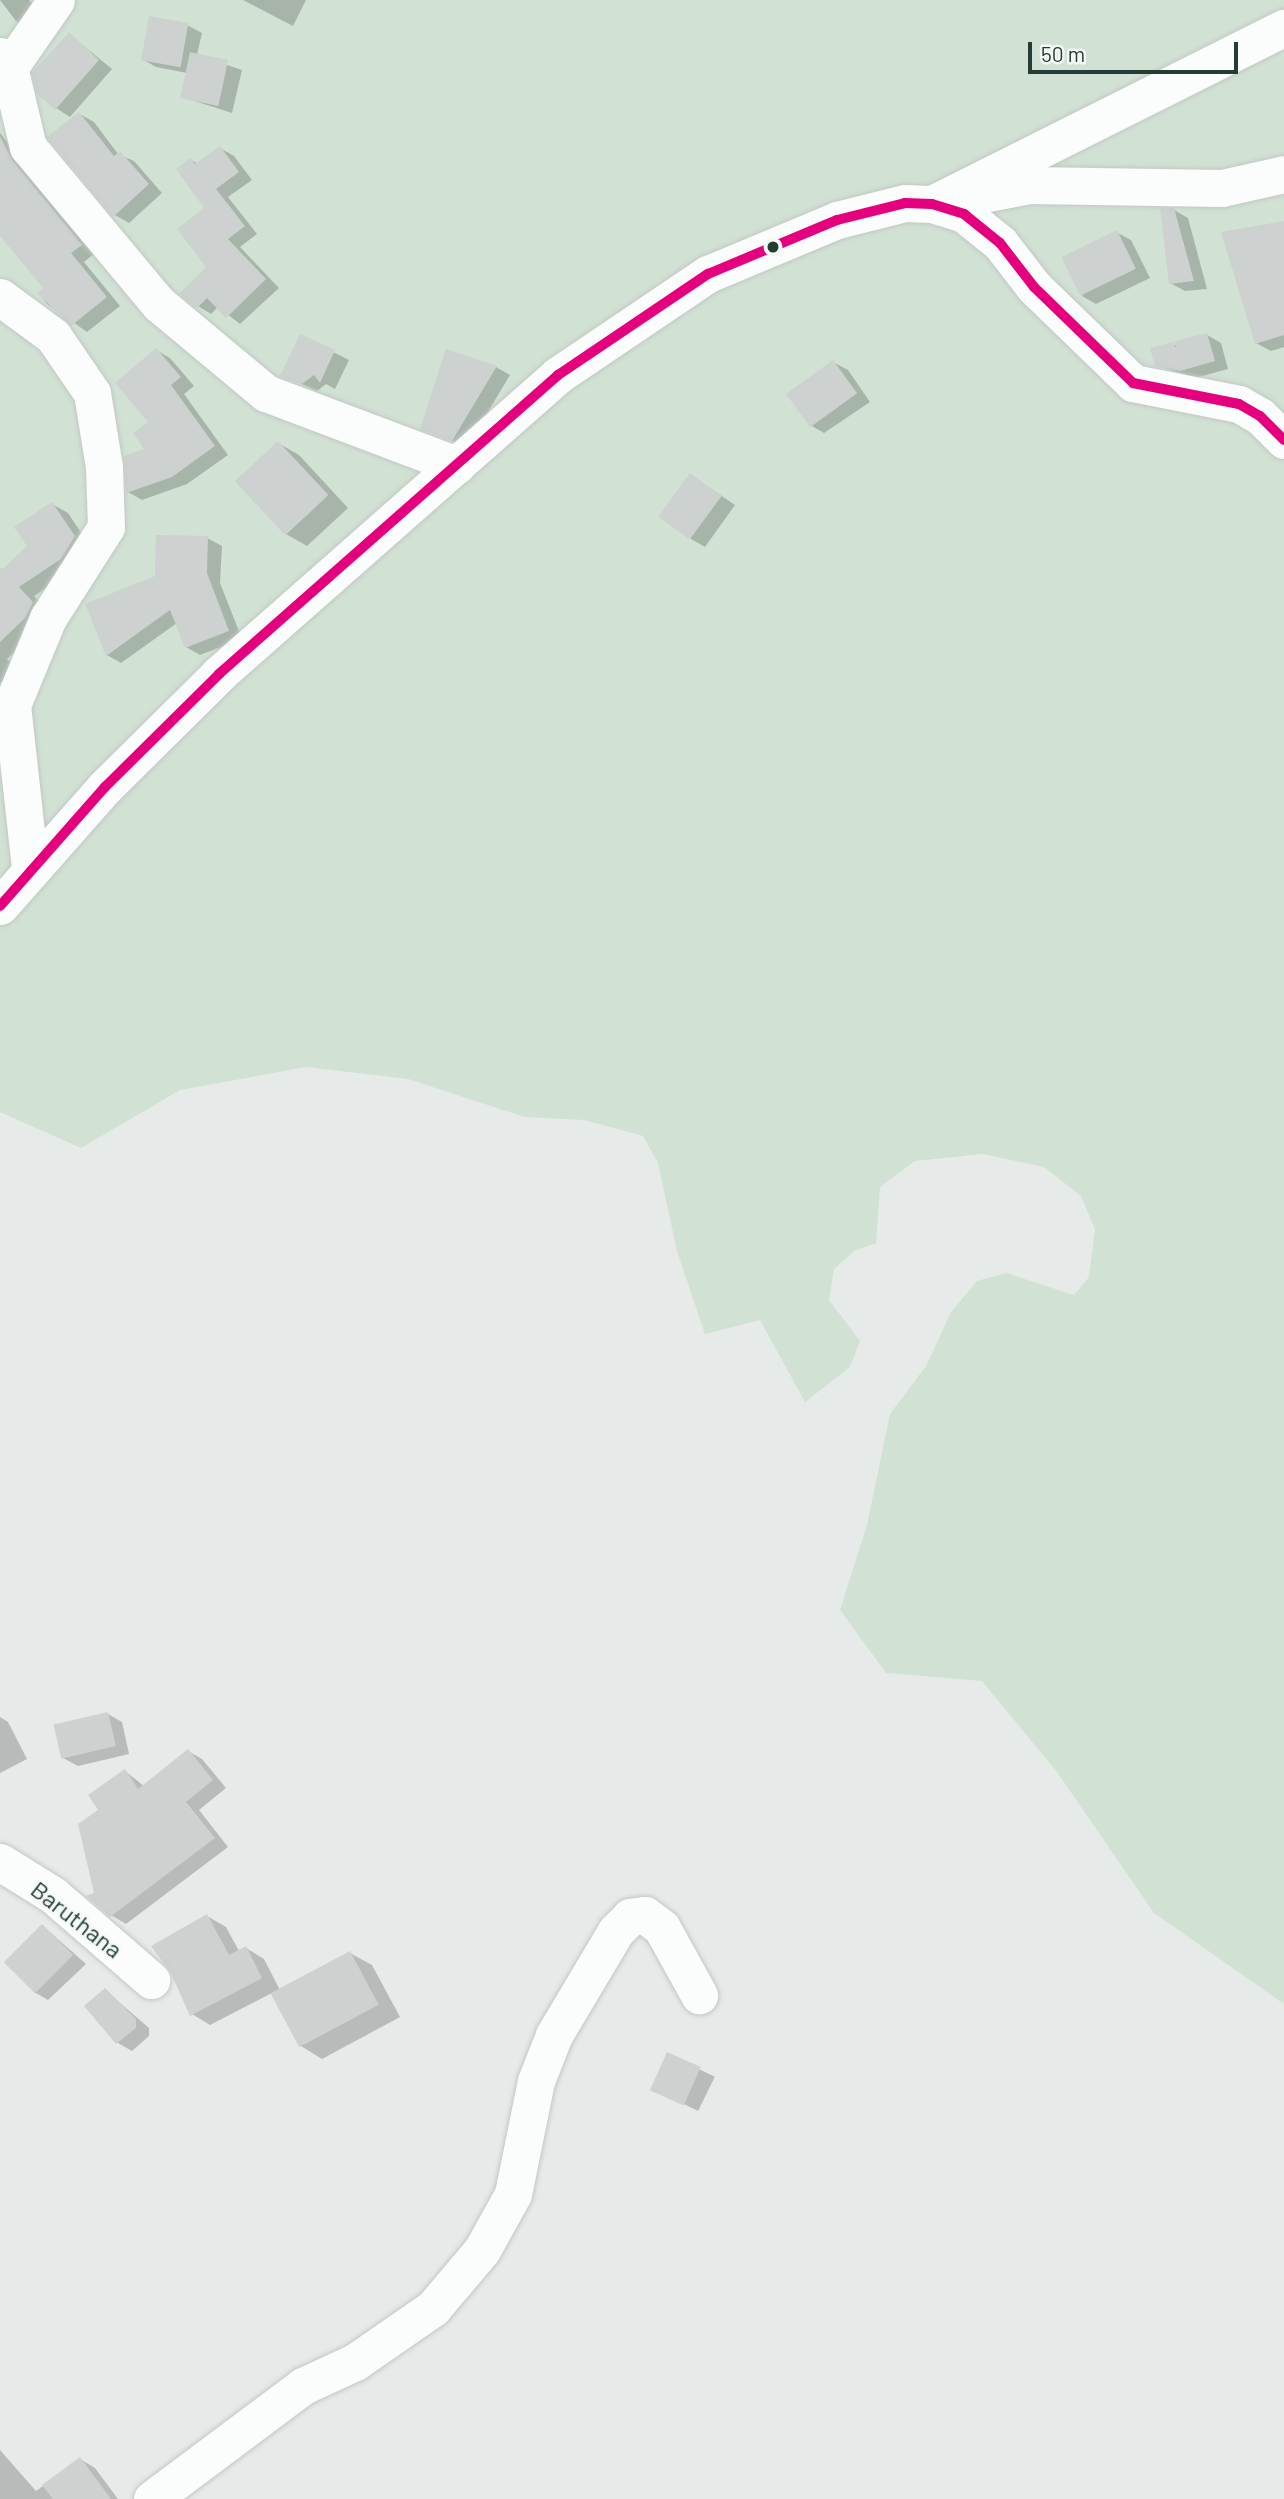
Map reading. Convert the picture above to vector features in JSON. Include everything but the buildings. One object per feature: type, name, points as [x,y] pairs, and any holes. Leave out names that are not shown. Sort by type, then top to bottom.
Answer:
[{"type":"street","points":[[56,0],[3,70],[28,147],[159,304],[266,393],[457,465]]},
{"type":"street","points":[[932,204],[1284,29]]},
{"type":"street","points":[[0,906],[30,867],[219,674],[558,375],[708,274],[837,220],[905,203],[932,204],[1030,185],[1222,188],[1284,174]]},
{"type":"street","points":[[932,204],[964,214],[999,243],[1034,287],[1133,383],[1239,404],[1260,416],[1284,440]]},
{"type":"street","points":[[0,297],[53,336],[92,393],[104,467],[106,527],[48,618],[6,708],[30,867]]},
{"type":"street","name":"Baruthana","points":[[0,1862],[53,1895],[151,1980]]},
{"type":"street","points":[[152,2499],[294,2393],[355,2362],[433,2308],[482,2250],[513,2194],[536,2081],[554,2035],[616,1931],[631,1917],[645,1915],[662,1928],[699,1995]]},
{"type":"green space","points":[[0,0],[1284,0],[1284,2004],[1154,1913],[1057,1772],[982,1681],[886,1673],[840,1610],[867,1525],[890,1414],[926,1366],[951,1312],[977,1281],[1006,1273],[1074,1295],[1089,1277],[1095,1229],[1081,1196],[1044,1167],[983,1154],[915,1161],[880,1187],[876,1243],[854,1251],[834,1269],[829,1300],[860,1341],[850,1367],[805,1402],[760,1320],[705,1334],[677,1251],[658,1163],[643,1136],[584,1120],[525,1117],[408,1079],[306,1067],[180,1090],[81,1148],[0,1112]]},
{"type":"transit line","points":[[0,906],[105,787],[219,674],[558,375],[708,274],[837,220],[905,203],[932,204],[964,214],[1000,243],[1034,287],[1133,383],[1239,404],[1260,416],[1284,440]]}]
